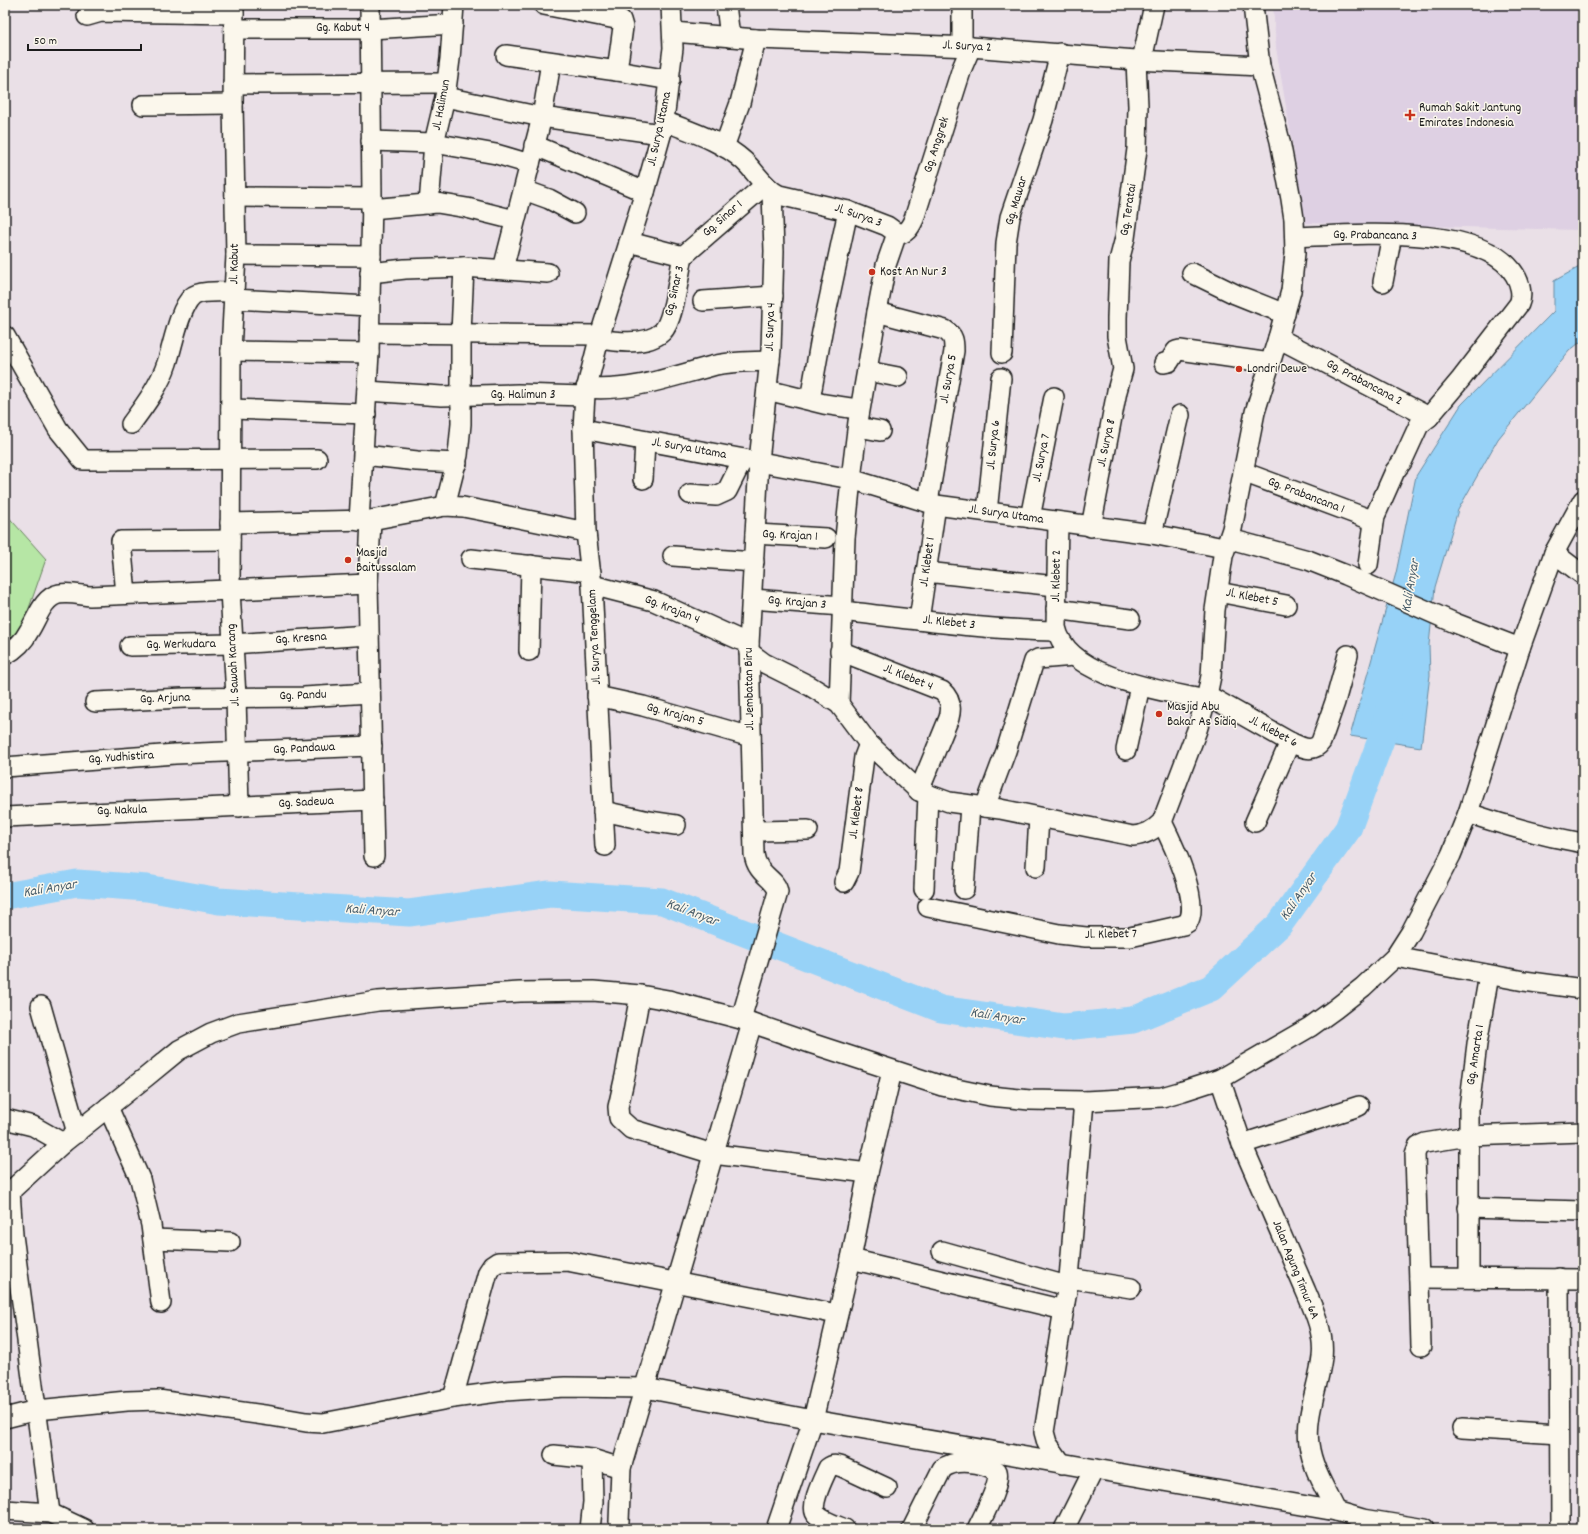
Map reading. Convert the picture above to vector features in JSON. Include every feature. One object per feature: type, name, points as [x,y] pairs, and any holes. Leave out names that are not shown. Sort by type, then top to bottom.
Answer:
[{"type":"street","points":[[370,5],[371,203],[369,333],[364,455],[374,856]]},
{"type":"street","name":"Jl. Halimun","points":[[429,204],[434,143],[446,90],[454,5]]},
{"type":"street","points":[[544,5],[621,20],[623,27],[617,71]]},
{"type":"street","name":"Jl. Surya Utama","points":[[670,5],[673,32],[673,54],[663,127],[585,392],[583,429],[851,479],[932,503],[1091,527],[1227,544],[1308,560],[1455,623],[1520,648]]},
{"type":"street","points":[[726,5],[730,37]]},
{"type":"street","points":[[962,5],[966,47]]},
{"type":"street","name":"Gg. Teratai","points":[[1121,359],[1117,336],[1119,267],[1125,238],[1137,149],[1139,60],[1154,5]]},
{"type":"street","points":[[924,793],[949,802],[978,806],[1132,836],[1143,835],[1155,830],[1162,822],[1197,730],[1207,698],[1211,676],[1214,625],[1218,592],[1227,544],[1244,472],[1255,412],[1291,291],[1295,237],[1291,199],[1280,141],[1260,66],[1253,5]]},
{"type":"street","name":"Gg. Kabut 4","points":[[87,16],[101,12],[234,16],[370,29],[453,24]]},
{"type":"street","name":"Jl. Kabut","points":[[230,531],[231,351],[236,255],[233,104],[234,16]]},
{"type":"street","name":"Jl. Surya 2","points":[[673,32],[756,39],[966,47],[1139,60],[1260,66]]},
{"type":"street","points":[[724,146],[742,97],[756,39]]},
{"type":"street","name":"Gg. Anggrek","points":[[896,234],[906,232],[914,219],[962,68],[966,47]]},
{"type":"street","name":"Gg. Mawar","points":[[1002,353],[1006,243],[1010,217],[1043,120],[1060,53]]},
{"type":"street","points":[[506,55],[670,80]]},
{"type":"street","points":[[503,269],[542,118],[551,62]]},
{"type":"street","name":"Jl. Surya 3","points":[[234,84],[446,90],[542,118],[663,127],[724,146],[745,162],[769,188],[779,196],[848,211],[887,226],[894,231],[896,234],[886,265],[857,418],[846,538],[838,704]]},
{"type":"street","points":[[143,105],[233,104]]},
{"type":"street","points":[[371,141],[434,143],[496,154],[530,164]]},
{"type":"street","points":[[534,145],[645,192]]},
{"type":"street","name":"Gg. Sinar 1","points":[[683,256],[769,188]]},
{"type":"street","name":"Jl. Surya 4","points":[[751,460],[767,390],[770,361],[774,228],[769,188]]},
{"type":"street","points":[[524,190],[550,200],[575,213]]},
{"type":"street","points":[[235,197],[371,203],[437,203],[515,220]]},
{"type":"street","points":[[810,400],[822,332],[848,211]]},
{"type":"street","points":[[1383,282],[1392,235]]},
{"type":"street","name":"Gg. Prabancana 3","points":[[1295,237],[1405,235],[1456,241],[1480,248],[1493,255],[1512,270],[1518,280],[1521,299],[1519,304],[1465,374],[1429,417]]},
{"type":"street","points":[[629,242],[683,256]]},
{"type":"street","points":[[236,255],[370,264],[405,269],[464,267],[548,273]]},
{"type":"street","name":"Gg. Sinar 3","points":[[600,337],[613,342],[631,342],[651,338],[662,332],[667,324],[674,301],[683,256]]},
{"type":"street","points":[[445,506],[457,463],[461,424],[461,334],[464,267]]},
{"type":"street","points":[[1192,273],[1235,294],[1285,314]]},
{"type":"street","points":[[131,424],[147,402],[164,372],[186,306],[193,296],[201,292],[234,296],[369,306]]},
{"type":"street","points":[[703,301],[773,296]]},
{"type":"street","name":"Jl. Surya 5","points":[[877,312],[945,330],[954,340],[954,351],[932,503]]},
{"type":"street","points":[[369,333],[600,337]]},
{"type":"street","points":[[5,336],[58,429],[83,460],[317,459]]},
{"type":"street","name":"Gg. Prabancana 2","points":[[1278,338],[1429,417]]},
{"type":"street","points":[[1164,362],[1169,362],[1176,351],[1185,350],[1270,363]]},
{"type":"street","points":[[231,351],[368,353]]},
{"type":"street","name":"Jl. Surya 8","points":[[1091,527],[1117,391],[1122,375],[1121,359]]},
{"type":"street","name":"Gg. Halimun 3","points":[[367,391],[422,396],[585,392],[631,387],[712,366],[731,363],[770,361]]},
{"type":"street","points":[[867,371],[898,377]]},
{"type":"street","name":"Jl. Surya 6","points":[[987,512],[1001,378]]},
{"type":"street","points":[[767,390],[810,400],[857,418],[880,431]]},
{"type":"street","name":"Jl. Surya 7","points":[[1030,518],[1054,397]]},
{"type":"street","points":[[231,409],[366,414]]},
{"type":"street","points":[[1152,534],[1180,415]]},
{"type":"street","points":[[1368,565],[1375,516],[1395,471],[1402,462],[1419,425],[1429,417]]},
{"type":"street","name":"Jl. Surya Tenggelam","points":[[583,429],[586,532],[591,578],[605,846]]},
{"type":"street","points":[[643,479],[645,441]]},
{"type":"street","points":[[364,455],[417,461],[457,463]]},
{"type":"street","points":[[690,494],[716,496],[727,491],[751,460]]},
{"type":"street","name":"Jl. Jembatan Biru","points":[[746,1021],[752,981],[774,908],[778,888],[757,866],[754,854],[749,648],[755,534],[751,460]]},
{"type":"street","name":"Gg. Prabancana 1","points":[[1244,472],[1369,519]]},
{"type":"street","points":[[50,1513],[38,1410],[7,1193],[70,1138],[179,1050],[211,1033],[238,1023],[378,1001],[520,992],[593,991],[640,995],[668,1000],[746,1021],[892,1071],[942,1086],[990,1096],[1030,1100],[1084,1101],[1162,1097],[1220,1079],[1310,1027],[1363,987],[1396,957],[1438,883],[1468,813],[1520,648],[1554,553],[1583,500]]},
{"type":"street","name":"Jl. Klebet 1","points":[[919,620],[926,572],[932,503]]},
{"type":"street","points":[[126,594],[121,541],[365,521],[445,506],[463,507],[586,532]]},
{"type":"street","name":"Jl. Klebet 2","points":[[1056,631],[1058,522]]},
{"type":"street","name":"Jl. Sawah Karang","points":[[230,531],[230,590],[236,697],[239,807]]},
{"type":"street","name":"Gg. Krajan 1","points":[[755,534],[826,538]]},
{"type":"street","points":[[1554,553],[1583,575]]},
{"type":"street","points":[[673,556],[754,562]]},
{"type":"street","name":"Gg. Krajan 4","points":[[472,559],[531,565],[591,578],[654,601],[749,648],[764,663],[810,686],[838,704],[869,744],[924,793]]},
{"type":"street","points":[[529,651],[531,565]]},
{"type":"street","points":[[926,572],[1056,586]]},
{"type":"street","points":[[5,655],[21,642],[29,632],[44,605],[52,597],[59,594],[90,596],[368,584]]},
{"type":"street","name":"Jl. Klebet 5","points":[[1218,592],[1286,605]]},
{"type":"street","name":"Gg. Krajan 3","points":[[752,599],[842,609]]},
{"type":"street","name":"Jl. Klebet 3","points":[[842,609],[919,620],[1025,631],[1056,631]]},
{"type":"street","points":[[1056,609],[1130,619]]},
{"type":"street","name":"Jl. Klebet 6","points":[[1056,631],[1074,656],[1086,665],[1140,686],[1207,698],[1290,742],[1302,747],[1313,749],[1318,747],[1321,742],[1335,702],[1348,655]]},
{"type":"street","name":"Gg. Kresna","points":[[232,644],[369,635]]},
{"type":"street","name":"Gg. Werkudara","points":[[130,646],[232,644]]},
{"type":"street","name":"Jl. Klebet 4","points":[[840,651],[942,691],[949,700],[951,708],[924,793],[924,889]]},
{"type":"street","points":[[964,889],[978,806],[1006,751],[1034,661],[1038,659],[1074,656]]},
{"type":"street","points":[[1126,750],[1140,686]]},
{"type":"street","name":"Gg. Pandu","points":[[236,697],[370,693]]},
{"type":"street","name":"Gg. Krajan 5","points":[[597,696],[643,706],[751,737]]},
{"type":"street","name":"Gg. Arjuna","points":[[95,702],[236,697]]},
{"type":"street","points":[[1255,822],[1290,742]]},
{"type":"street","name":"Jl. Klebet 8","points":[[844,882],[849,872],[864,757],[869,744]]},
{"type":"street","name":"Gg. Pandawa","points":[[237,752],[372,746]]},
{"type":"street","name":"Gg. Yudhistira","points":[[5,767],[175,754],[237,752]]},
{"type":"street","name":"Gg. Sadewa","points":[[239,807],[373,800]]},
{"type":"street","name":"Gg. Nakula","points":[[5,817],[239,807]]},
{"type":"street","points":[[603,812],[676,825]]},
{"type":"street","points":[[1468,813],[1536,834],[1583,843]]},
{"type":"street","points":[[1036,867],[1039,818]]},
{"type":"street","name":"Jl. Klebet 7","points":[[928,907],[1059,934],[1086,937],[1130,937],[1183,925],[1188,922],[1193,910],[1177,852],[1162,822]]},
{"type":"street","points":[[754,831],[808,830]]},
{"type":"street","points":[[1396,957],[1583,989],[1583,984]]},
{"type":"street","name":"Gg. Amarta 1","points":[[1469,1278],[1468,1136],[1470,1087],[1489,974]]},
{"type":"street","points":[[640,995],[618,1107],[619,1118],[631,1129],[713,1154],[868,1174]]},
{"type":"street","points":[[41,1006],[70,1138]]},
{"type":"street","points":[[619,1522],[621,1468],[713,1154],[746,1021]]},
{"type":"street","points":[[776,1529],[813,1420],[851,1259],[868,1174],[892,1071]]},
{"type":"street","name":"Jalan Agung Timur 6A","points":[[1220,1079],[1242,1144],[1314,1309],[1321,1334],[1322,1356],[1308,1425],[1308,1444],[1319,1476],[1336,1511]]},
{"type":"street","points":[[1062,1464],[1047,1443],[1044,1432],[1068,1282],[1084,1101]]},
{"type":"street","points":[[1242,1144],[1359,1106]]},
{"type":"street","points":[[108,1107],[140,1179],[153,1239],[161,1303]]},
{"type":"street","points":[[5,1119],[70,1138]]},
{"type":"street","points":[[1420,1346],[1415,1154],[1418,1146],[1425,1143],[1468,1136],[1583,1132]]},
{"type":"street","points":[[1468,1208],[1583,1211]]},
{"type":"street","points":[[153,1239],[230,1242]]},
{"type":"street","points":[[942,1251],[1068,1282],[1131,1288]]},
{"type":"street","points":[[851,1259],[1064,1310]]},
{"type":"street","points":[[453,1398],[488,1272],[492,1266],[498,1262],[567,1261],[837,1314]]},
{"type":"street","points":[[1419,1278],[1583,1279]]},
{"type":"street","points":[[1559,1278],[1560,1529]]},
{"type":"street","points":[[5,1418],[38,1410],[127,1401],[158,1400],[306,1422],[323,1423],[453,1398],[505,1391],[565,1387],[644,1388],[813,1420],[971,1455],[1062,1464],[1336,1511],[1362,1524],[1425,1529]]},
{"type":"street","points":[[1462,1428],[1559,1434]]},
{"type":"street","points":[[554,1455],[592,1459],[621,1468]]},
{"type":"street","points":[[912,1529],[942,1469],[971,1455]]},
{"type":"street","points":[[971,1455],[997,1471],[998,1475],[995,1487],[977,1529]]},
{"type":"street","points":[[590,1529],[592,1502],[592,1459]]},
{"type":"street","points":[[845,1529],[820,1518],[814,1511],[815,1501],[828,1468],[836,1465],[887,1488]]},
{"type":"street","points":[[1064,1529],[1094,1470]]},
{"type":"street","points":[[794,1475],[822,1483]]},
{"type":"street","points":[[5,1510],[50,1513],[84,1529]]},
{"type":"shaded area","name":"Rumah Sakit Jantung Emirates Indonesia","points":[[1273,5],[1583,5],[1583,225],[1578,230],[1306,223],[1276,48]]},
{"type":"green space","points":[[5,513],[46,559],[19,637],[5,642]]},
{"type":"water","points":[[1583,265],[1583,340],[1569,351],[1498,439],[1458,510],[1435,587],[1429,645],[1430,675],[1421,747],[1350,736],[1396,573],[1416,476],[1461,405],[1554,311],[1554,281]]},
{"type":"waterway","name":"Kali Anyar","points":[[5,896],[77,883],[147,888],[219,901],[409,913],[550,894],[662,901],[941,1009],[1064,1027],[1133,1020],[1211,988],[1279,925],[1348,829],[1385,729],[1390,705]]},
{"type":"place","name":"Rumah Sakit Jantung Emirates Indonesia","points":[[1410,115]]},
{"type":"place","name":"Kost An Nur 3","points":[[872,272]]},
{"type":"place","name":"Londri Dewe","points":[[1239,369]]},
{"type":"place","name":"Masjid Baitussalam","points":[[348,560]]},
{"type":"place","name":"Masjid Abu Bakar As Sidiq","points":[[1159,714]]}]
